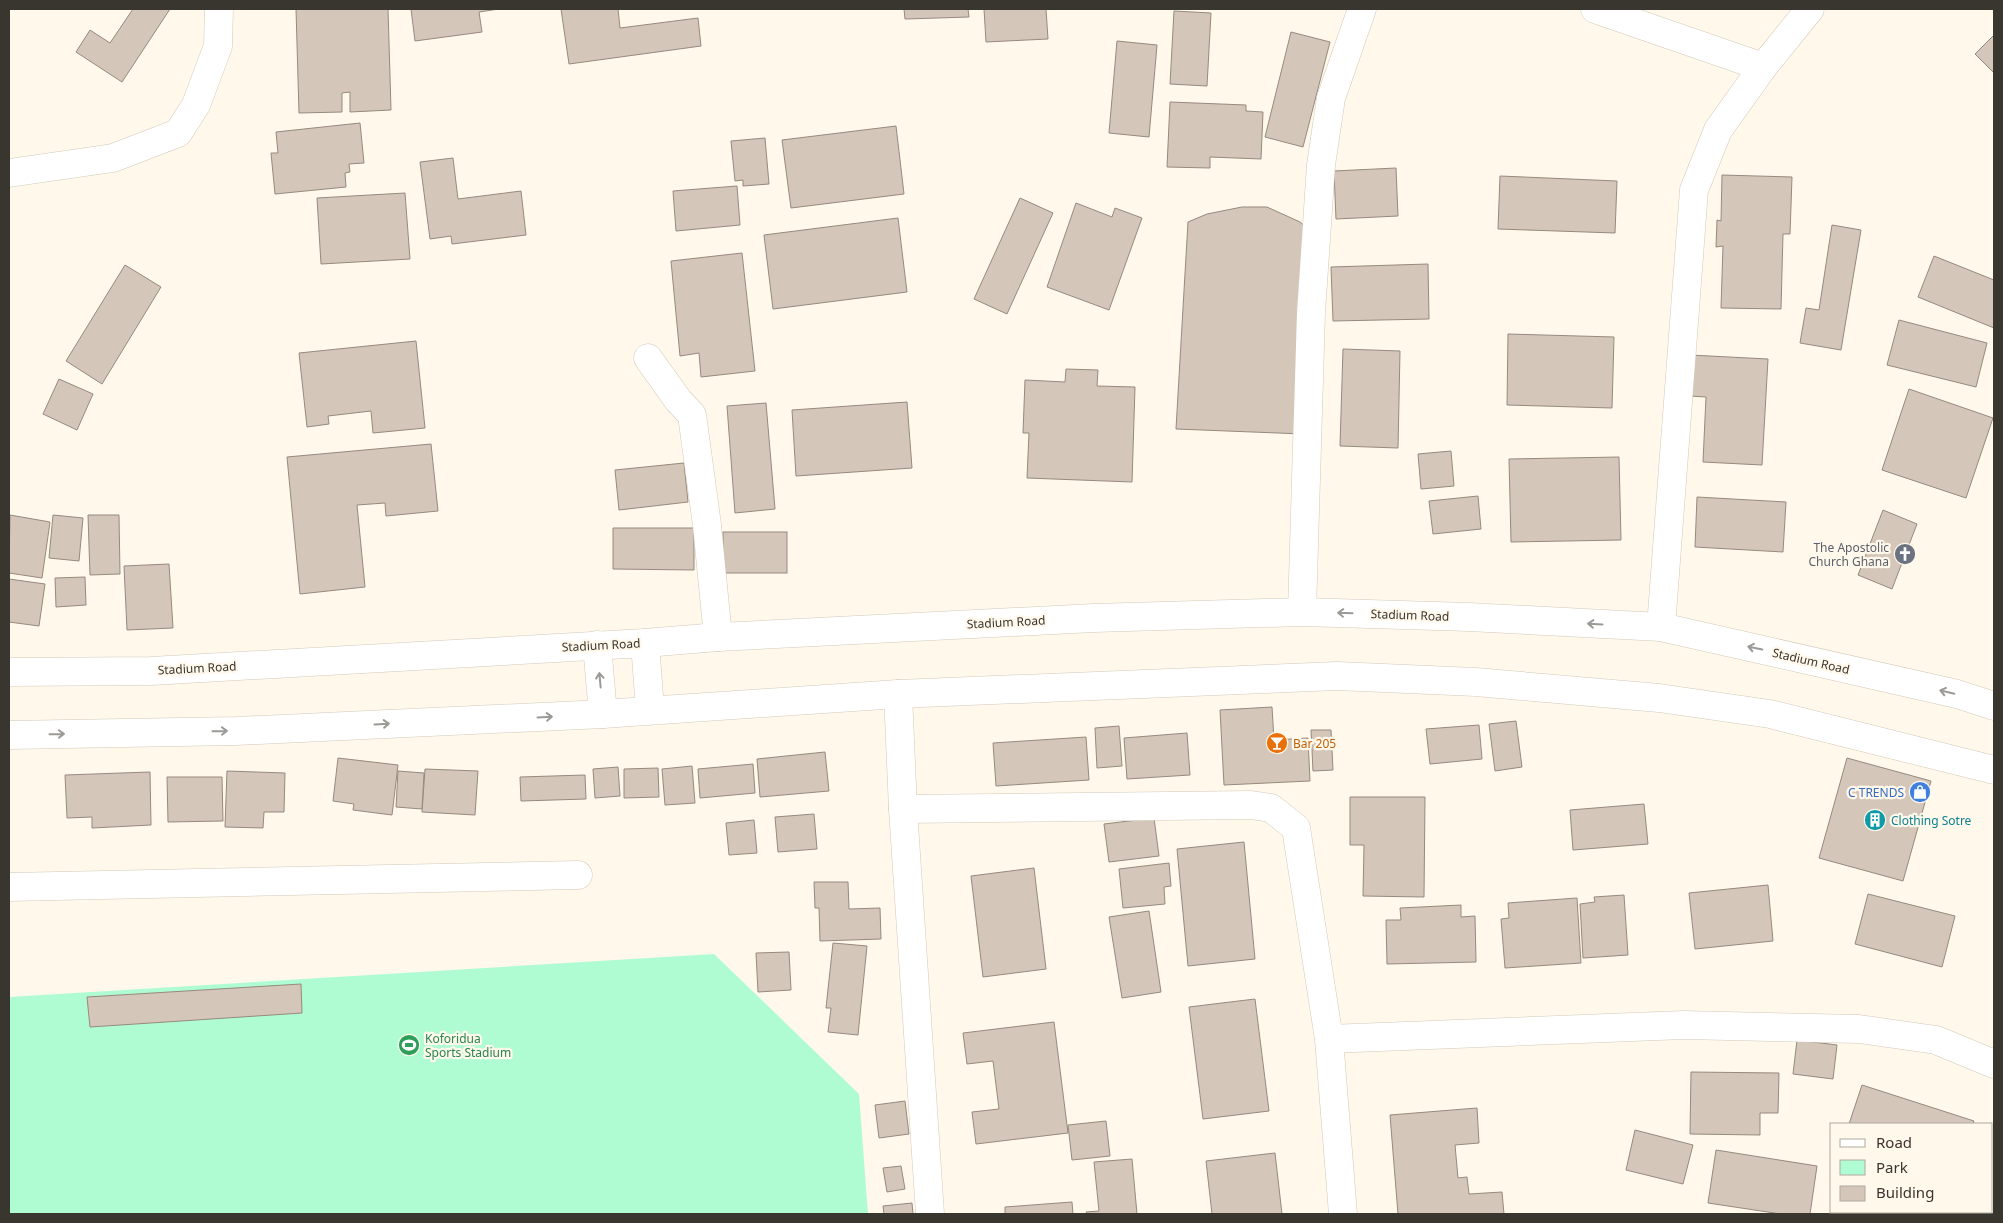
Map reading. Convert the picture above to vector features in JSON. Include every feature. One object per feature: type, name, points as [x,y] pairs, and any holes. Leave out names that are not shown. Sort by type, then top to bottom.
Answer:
[{"type":"street","points":[[9,173],[113,158],[178,133],[196,105],[218,46],[219,9]]},
{"type":"street","points":[[1302,612],[1312,313],[1320,165],[1331,98],[1362,9]]},
{"type":"street","points":[[1595,9],[1762,67]]},
{"type":"street","points":[[1662,627],[1694,190],[1718,130],[1762,67],[1810,9]]},
{"type":"street","points":[[648,358],[678,400],[692,415],[708,525],[718,637]]},
{"type":"street","name":"Stadium Road","points":[[9,672],[151,670],[645,643],[718,637],[1094,618],[1302,612],[1469,617],[1662,627],[1958,694],[1994,706]]},
{"type":"street","points":[[645,643],[650,710]]},
{"type":"street","points":[[597,645],[603,714]]},
{"type":"street","points":[[9,735],[236,731],[603,714],[898,694],[1337,676],[1476,682],[1659,698],[1770,714],[1994,770]]},
{"type":"street","points":[[898,694],[903,809],[930,1214]]},
{"type":"street","points":[[903,809],[1251,805],[1271,808],[1296,828],[1329,1039],[1343,1214]]},
{"type":"street","points":[[9,887],[578,875]]},
{"type":"street","points":[[1329,1039],[1684,1025],[1859,1028],[1936,1040],[1994,1064]]},
{"type":"green space","name":"Koforidua Sports Stadium","points":[[714,954],[859,1094],[868,1214],[9,1214],[9,997]]},
{"type":"building","points":[[133,9],[170,9],[122,82],[76,52],[90,30],[110,43]]},
{"type":"building","points":[[296,9],[388,9],[391,110],[350,112],[350,92],[342,93],[342,112],[299,113]]},
{"type":"building","points":[[411,9],[499,9],[479,12],[482,32],[415,41]]},
{"type":"building","points":[[561,9],[618,9],[620,28],[698,18],[701,46],[569,64]]},
{"type":"building","points":[[904,9],[968,9],[969,17],[905,19]]},
{"type":"building","points":[[984,9],[1046,9],[1048,39],[986,42]]},
{"type":"building","points":[[1174,11],[1211,13],[1207,86],[1170,84]]},
{"type":"building","points":[[1291,32],[1330,42],[1303,147],[1265,137]]},
{"type":"building","points":[[1994,35],[1994,73],[1975,54]]},
{"type":"building","points":[[1117,41],[1157,45],[1149,137],[1109,133]]},
{"type":"building","points":[[1170,102],[1246,105],[1246,111],[1263,112],[1261,159],[1210,157],[1210,168],[1167,167]]},
{"type":"building","points":[[360,123],[364,163],[349,164],[350,172],[345,173],[346,187],[275,194],[271,153],[278,153],[276,132]]},
{"type":"building","points":[[896,126],[904,194],[791,208],[782,140]]},
{"type":"building","points":[[765,138],[769,184],[743,186],[743,180],[735,181],[731,141]]},
{"type":"building","points":[[453,158],[458,199],[521,191],[526,235],[452,244],[451,236],[430,239],[420,162]]},
{"type":"building","points":[[1396,168],[1398,216],[1336,219],[1334,171]]},
{"type":"building","points":[[1722,175],[1792,177],[1790,234],[1783,234],[1781,309],[1721,308],[1723,246],[1716,247],[1717,220],[1721,221]]},
{"type":"building","points":[[1500,176],[1617,181],[1615,233],[1498,229]]},
{"type":"building","points":[[737,186],[740,225],[676,231],[673,191]]},
{"type":"building","points":[[405,193],[410,259],[321,264],[317,198]]},
{"type":"building","points":[[1020,198],[1053,213],[1007,314],[974,299]]},
{"type":"building","points":[[1076,203],[1112,217],[1115,208],[1142,218],[1109,310],[1047,287]]},
{"type":"building","points":[[1242,207],[1267,207],[1300,222],[1313,233],[1303,434],[1176,429],[1188,222],[1207,214]]},
{"type":"building","points":[[898,218],[907,292],[773,309],[764,235]]},
{"type":"building","points":[[1832,225],[1861,230],[1841,350],[1800,343],[1806,308],[1819,310]]},
{"type":"building","points":[[742,253],[755,371],[701,377],[699,353],[680,356],[671,261]]},
{"type":"building","points":[[1934,256],[1994,280],[1994,328],[1918,297]]},
{"type":"building","points":[[1428,264],[1429,319],[1333,321],[1331,267]]},
{"type":"building","points":[[125,265],[161,287],[102,384],[66,361]]},
{"type":"building","points":[[1899,320],[1987,343],[1976,387],[1887,365]]},
{"type":"building","points":[[1508,334],[1614,337],[1612,408],[1507,405]]},
{"type":"building","points":[[416,341],[425,428],[373,433],[371,411],[328,416],[329,424],[307,427],[299,353]]},
{"type":"building","points":[[1343,349],[1400,351],[1398,448],[1340,446]]},
{"type":"building","points":[[1690,355],[1768,359],[1762,465],[1703,462],[1706,397],[1689,396]]},
{"type":"building","points":[[1066,369],[1098,370],[1097,386],[1135,387],[1132,482],[1027,478],[1029,433],[1023,433],[1025,380],[1065,382]]},
{"type":"building","points":[[59,379],[93,394],[77,430],[43,414]]},
{"type":"building","points":[[1909,389],[1993,418],[1966,498],[1882,470]]},
{"type":"building","points":[[907,402],[912,468],[796,476],[792,410]]},
{"type":"building","points":[[766,403],[775,509],[735,513],[727,406]]},
{"type":"building","points":[[431,444],[438,511],[386,516],[385,503],[357,505],[365,587],[300,594],[287,457]]},
{"type":"building","points":[[1451,451],[1454,486],[1421,489],[1418,454]]},
{"type":"building","points":[[1619,457],[1621,540],[1511,542],[1509,459]]},
{"type":"building","points":[[684,463],[688,502],[619,510],[615,470]]},
{"type":"building","points":[[1478,496],[1481,529],[1433,534],[1429,501]]},
{"type":"building","points":[[1697,497],[1786,502],[1783,552],[1695,547]]},
{"type":"building","points":[[1883,510],[1917,524],[1892,589],[1858,575]]},
{"type":"building","points":[[10,515],[50,522],[42,578],[9,573]]},
{"type":"building","points":[[53,515],[83,518],[79,561],[49,558]]},
{"type":"building","points":[[88,515],[119,515],[120,574],[90,575]]},
{"type":"building","points":[[613,528],[694,528],[694,570],[613,569]]},
{"type":"building","points":[[723,532],[787,532],[787,573],[723,573]]},
{"type":"building","points":[[169,564],[173,628],[127,630],[124,566]]},
{"type":"building","points":[[85,577],[86,605],[56,607],[55,578]]},
{"type":"building","points":[[9,579],[45,584],[39,626],[9,622]]},
{"type":"building","points":[[1272,707],[1274,740],[1308,738],[1310,781],[1224,785],[1220,710]]},
{"type":"building","points":[[1516,721],[1522,767],[1495,771],[1489,724]]},
{"type":"building","points":[[1479,725],[1482,759],[1430,764],[1426,729]]},
{"type":"building","points":[[1119,726],[1122,766],[1097,768],[1095,728]]},
{"type":"building","points":[[1311,730],[1331,730],[1333,770],[1313,771]]},
{"type":"building","points":[[1187,733],[1190,775],[1127,779],[1124,738]]},
{"type":"building","points":[[1086,737],[1089,780],[996,786],[993,743]]},
{"type":"building","points":[[825,752],[829,791],[760,797],[757,759]]},
{"type":"building","points":[[338,758],[398,765],[392,815],[353,810],[354,804],[333,801]]},
{"type":"building","name":"Clothing Sotre","points":[[1847,758],[1931,781],[1903,881],[1819,858]]},
{"type":"building","points":[[753,764],[755,793],[700,798],[698,769]]},
{"type":"building","points":[[692,766],[695,803],[665,805],[662,769]]},
{"type":"building","points":[[618,767],[620,796],[595,798],[593,769]]},
{"type":"building","points":[[658,768],[659,797],[624,798],[624,769]]},
{"type":"building","points":[[425,769],[478,771],[475,815],[422,812]]},
{"type":"building","points":[[227,771],[285,773],[284,812],[264,812],[263,828],[225,827]]},
{"type":"building","points":[[398,771],[424,773],[422,809],[396,807]]},
{"type":"building","points":[[150,772],[151,825],[92,828],[92,817],[67,818],[65,775]]},
{"type":"building","points":[[585,775],[586,799],[521,801],[520,777]]},
{"type":"building","points":[[167,777],[222,777],[223,821],[168,822]]},
{"type":"building","points":[[1350,797],[1425,797],[1424,897],[1363,896],[1364,845],[1350,845]]},
{"type":"building","points":[[1644,804],[1648,844],[1573,850],[1570,810]]},
{"type":"building","points":[[814,814],[817,849],[778,852],[775,817]]},
{"type":"building","points":[[1154,818],[1159,856],[1109,862],[1104,824]]},
{"type":"building","points":[[754,820],[757,853],[729,855],[726,823]]},
{"type":"building","points":[[1244,842],[1255,959],[1188,966],[1177,849]]},
{"type":"building","points":[[1169,863],[1171,886],[1164,887],[1165,904],[1123,908],[1119,869]]},
{"type":"building","points":[[1034,868],[1046,969],[983,977],[971,876]]},
{"type":"building","points":[[814,882],[848,882],[849,909],[880,908],[881,939],[820,941],[819,908],[815,908]]},
{"type":"building","points":[[1768,885],[1773,941],[1695,949],[1689,893]]},
{"type":"building","points":[[1868,894],[1955,916],[1942,967],[1855,944]]},
{"type":"building","points":[[1624,895],[1628,955],[1583,958],[1580,904],[1595,902],[1594,897]]},
{"type":"building","points":[[1577,898],[1581,963],[1505,968],[1501,919],[1509,918],[1508,903]]},
{"type":"building","points":[[1461,905],[1461,917],[1475,916],[1476,962],[1387,964],[1386,920],[1401,920],[1400,908]]},
{"type":"building","points":[[1149,911],[1161,992],[1122,998],[1109,917]]},
{"type":"building","points":[[833,943],[867,946],[858,1035],[828,1032],[831,1008],[826,1008]]},
{"type":"building","points":[[789,952],[791,990],[758,992],[756,953]]},
{"type":"building","points":[[301,984],[302,1013],[90,1027],[87,997]]},
{"type":"building","points":[[1255,999],[1269,1111],[1203,1119],[1189,1007]]},
{"type":"building","points":[[1054,1022],[1068,1133],[976,1144],[972,1112],[999,1109],[993,1061],[967,1064],[963,1033]]},
{"type":"building","points":[[1797,1040],[1837,1045],[1833,1079],[1793,1074]]},
{"type":"building","points":[[1691,1072],[1779,1073],[1778,1113],[1760,1113],[1760,1135],[1690,1134]]},
{"type":"building","points":[[1862,1085],[1974,1121],[1973,1123],[1849,1123]]},
{"type":"building","points":[[905,1101],[909,1134],[879,1138],[875,1105]]},
{"type":"building","points":[[1477,1108],[1479,1143],[1455,1145],[1458,1178],[1467,1177],[1469,1194],[1502,1192],[1504,1214],[1398,1214],[1390,1115]]},
{"type":"building","points":[[1106,1121],[1110,1156],[1072,1160],[1068,1125]]},
{"type":"building","points":[[1635,1130],[1693,1145],[1683,1184],[1626,1170]]},
{"type":"building","points":[[1716,1150],[1817,1166],[1810,1214],[1781,1214],[1708,1203]]},
{"type":"building","points":[[1275,1153],[1282,1214],[1212,1214],[1206,1161]]},
{"type":"building","points":[[1132,1159],[1137,1214],[1087,1214],[1086,1212],[1099,1211],[1094,1162]]},
{"type":"building","points":[[901,1166],[905,1189],[887,1192],[883,1168]]},
{"type":"building","points":[[1072,1202],[1073,1214],[1005,1214],[1005,1207]]},
{"type":"building","points":[[912,1203],[913,1214],[884,1214],[883,1206]]},
{"type":"place","name":"The Apostolic Church Ghana","points":[[1905,554]]},
{"type":"place","name":"Bar 205","points":[[1277,743]]},
{"type":"place","name":"C TRENDS","points":[[1920,792]]},
{"type":"place","name":"Clothing Sotre","points":[[1875,820]]},
{"type":"place","name":"Koforidua Sports Stadium","points":[[409,1045]]}]
